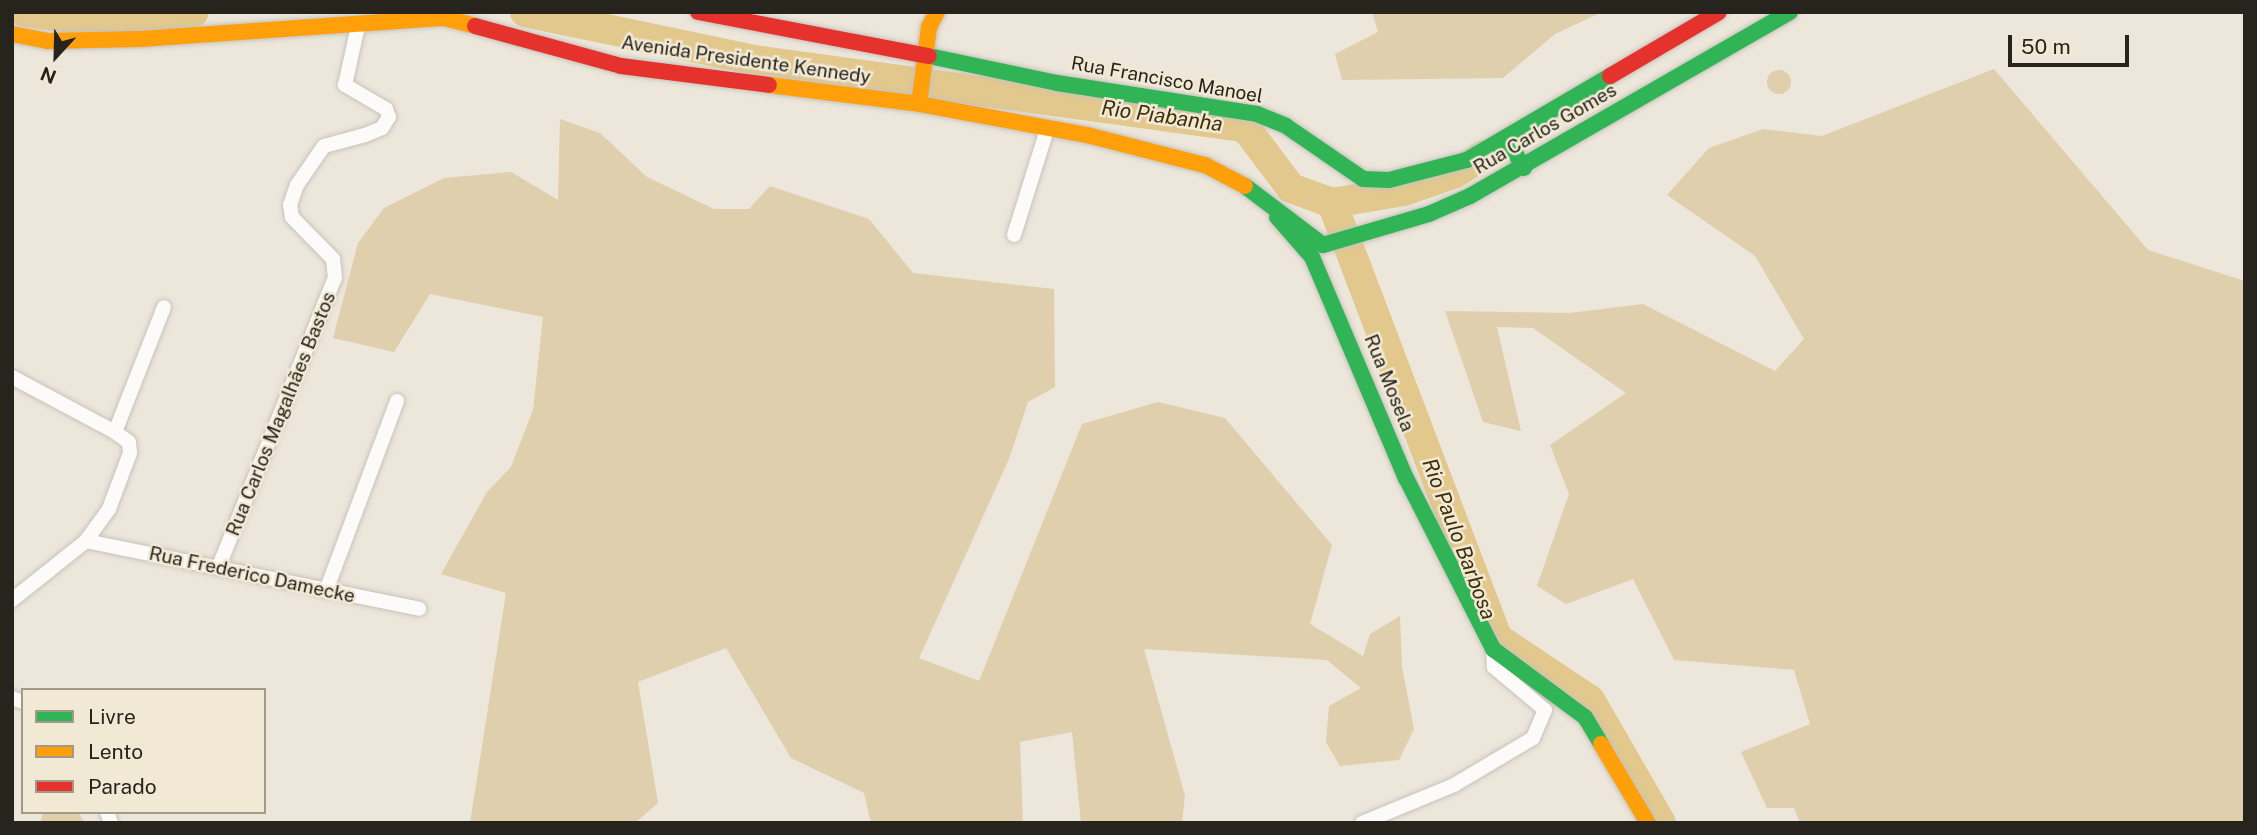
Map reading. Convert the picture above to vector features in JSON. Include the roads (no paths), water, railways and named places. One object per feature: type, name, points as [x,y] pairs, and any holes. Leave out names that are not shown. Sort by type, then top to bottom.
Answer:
[{"type":"main road","name":"Avenida Presidente Kennedy","points":[[698,12],[929,56]]},
{"type":"main road","points":[[919,104],[929,56],[929,27],[937,12]]},
{"type":"main road","name":"Rua Francisco Manoel","points":[[929,56],[1058,83],[1257,114],[1286,126],[1363,179],[1411,178],[1467,160],[1718,12]]},
{"type":"main road","name":"Rua Carlos Gomes","points":[[1318,251],[1378,229],[1388,222],[1429,214],[1524,168],[1790,12]]},
{"type":"main road","name":"Avenida Presidente Kennedy","points":[[12,34],[47,41],[127,40],[444,18],[621,66],[919,104],[1046,130],[1087,135],[1205,165],[1238,180],[1318,251]]},
{"type":"main road","points":[[1506,138],[1524,168]]},
{"type":"main road","name":"Rua Mosela","points":[[1318,251],[1406,478],[1493,649],[1585,717],[1648,823]]},
{"type":"street","name":"Rua Carlos Magalhães Bastos","points":[[219,566],[335,278],[333,259],[292,217],[290,205],[297,185],[324,146],[382,128],[389,117],[386,109],[345,85],[358,26]]},
{"type":"street","points":[[1014,235],[1046,130]]},
{"type":"street","points":[[115,432],[164,307]]},
{"type":"street","points":[[12,377],[129,442],[127,464],[109,509],[86,541],[12,600]]},
{"type":"street","points":[[326,590],[397,401]]},
{"type":"street","name":"Rua Frederico Damecke","points":[[86,541],[219,566],[419,609]]},
{"type":"street","points":[[1362,823],[1454,785],[1533,738],[1545,710],[1494,667],[1493,649]]},
{"type":"waterway","name":"Rio Piabanha","points":[[25,12],[86,20],[194,12]]},
{"type":"waterway","name":"Rio Piabanha","points":[[525,12],[754,60],[1245,127],[1291,188],[1332,203],[1404,191],[1455,173],[1485,155]]},
{"type":"waterway","name":"Rio Paulo Barbosa","points":[[1332,203],[1497,638],[1590,700],[1661,823]]}]
